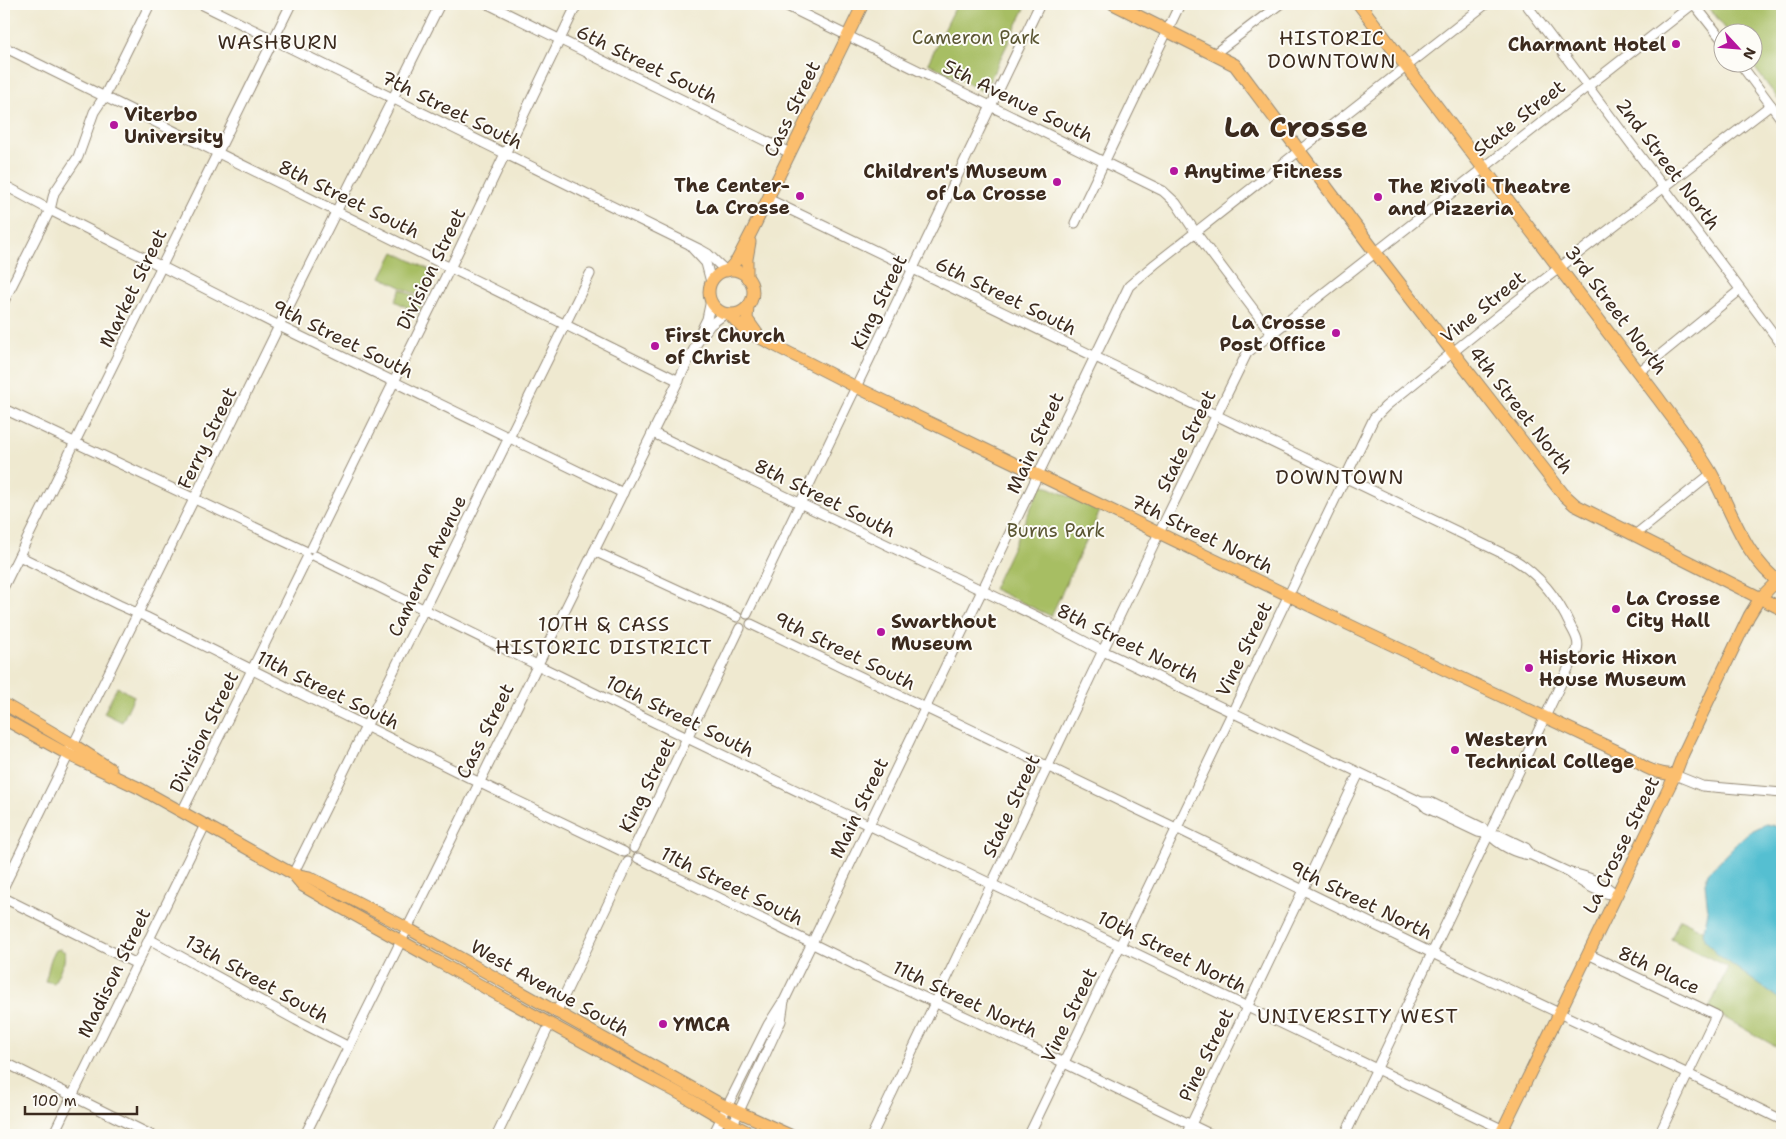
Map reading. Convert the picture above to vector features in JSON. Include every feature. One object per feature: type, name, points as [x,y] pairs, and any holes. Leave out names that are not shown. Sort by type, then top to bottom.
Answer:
[{"type":"highway","name":"4th Street North","points":[[1114,4],[1236,65],[1375,252],[1563,494],[1575,505],[1763,595],[1782,609]]},
{"type":"highway","name":"3rd Street North","points":[[1359,4],[1638,372],[1711,474],[1750,549],[1764,569],[1781,581]]},
{"type":"highway","points":[[1763,595],[1782,601]]},
{"type":"main road","name":"Cass Street","points":[[726,271],[737,260],[753,230],[863,4]]},
{"type":"main road","name":"Cass Street","points":[[747,278],[747,259],[753,230]]},
{"type":"main road","points":[[748,306],[738,313],[728,314],[717,309],[711,300],[709,291],[711,282],[718,275],[726,271],[737,271],[747,278],[751,285],[752,294],[748,306],[747,319],[760,338]]},
{"type":"main road","name":"7th Street North","points":[[728,314],[747,333],[856,388],[1632,758],[1660,774],[1675,775]]},
{"type":"main road","name":"La Crosse Street","points":[[1501,1132],[1675,775],[1683,754],[1749,616],[1763,595],[1781,581]]},
{"type":"main road","name":"West Avenue South","points":[[4,704],[71,750]]},
{"type":"main road","name":"West Avenue South","points":[[4,720],[71,750],[292,874],[303,886],[550,1024],[671,1089],[721,1119],[730,1130],[755,1135]]},
{"type":"main road","name":"West Avenue South","points":[[292,874],[309,877],[407,928],[556,1013],[727,1106],[790,1135]]},
{"type":"street","points":[[4,9],[6,4]]},
{"type":"street","points":[[4,301],[50,210],[58,186],[78,157],[94,112],[104,97],[150,4]]},
{"type":"street","name":"7th Street South","points":[[201,4],[708,254],[726,271]]},
{"type":"street","name":"Market Street","points":[[4,584],[291,4]]},
{"type":"street","name":"Ferry Street","points":[[4,886],[279,326],[440,4]]},
{"type":"street","name":"6th Street South","points":[[488,4],[790,153]]},
{"type":"street","name":"Division Street","points":[[182,812],[451,268],[577,4]]},
{"type":"street","name":"5th Avenue South","points":[[783,4],[991,105],[1168,195],[1176,202],[1272,334]]},
{"type":"street","name":"King Street","points":[[747,614],[1040,4]]},
{"type":"street","points":[[1075,223],[1180,4]]},
{"type":"street","points":[[1214,54],[1280,4]]},
{"type":"street","name":"Main Street","points":[[730,1130],[781,1021],[784,1001],[1129,286],[1486,4]]},
{"type":"street","name":"2nd Street North","points":[[1526,4],[1782,345]]},
{"type":"street","points":[[1694,4],[1714,29]]},
{"type":"street","name":"State Street","points":[[872,1135],[934,1002],[1247,353],[1694,4]]},
{"type":"street","name":"8th Street South","points":[[4,47],[679,381]]},
{"type":"street","points":[[1746,72],[1782,120]]},
{"type":"street","name":"Vine Street","points":[[1029,1135],[1345,477],[1379,412],[1560,267],[1771,105]]},
{"type":"street","name":"9th Street South","points":[[4,185],[279,326],[623,493]]},
{"type":"street","name":"6th Street South","points":[[768,199],[1216,414],[1527,567],[1554,595],[1578,643],[1577,650],[1545,718]]},
{"type":"street","name":"7th Street South","points":[[688,244],[706,263],[711,282]]},
{"type":"street","name":"Cameron Avenue","points":[[292,874],[590,274]]},
{"type":"street","points":[[1638,372],[1740,290]]},
{"type":"street","name":"Cass Street","points":[[698,343],[711,300]]},
{"type":"street","name":"Cass Street","points":[[305,1135],[478,782],[698,343],[710,325],[728,314]]},
{"type":"street","name":"10th Street South","points":[[4,409],[196,498],[423,610],[869,825]]},
{"type":"street","name":"8th Street South","points":[[653,433],[982,591]]},
{"type":"street","points":[[1635,535],[1711,474]]},
{"type":"street","points":[[594,551],[736,618]]},
{"type":"street","name":"11th Street South","points":[[18,556],[624,852]]},
{"type":"street","name":"8th Street North","points":[[982,591],[1359,773],[1421,802],[1430,802],[1481,827],[1489,834],[1499,836],[1526,848],[1531,855],[1570,873],[1583,875],[1609,888],[1616,895]]},
{"type":"street","points":[[740,614],[747,614],[750,617],[751,624],[745,629],[740,628],[737,625],[736,618],[740,614]]},
{"type":"street","name":"9th Street South","points":[[751,624],[926,708]]},
{"type":"street","name":"King Street","points":[[634,848],[740,628]]},
{"type":"street","name":"9th Street North","points":[[926,708],[1782,1120]]},
{"type":"street","points":[[1345,1135],[1545,718]]},
{"type":"street","name":"Pine Street","points":[[1186,1135],[1359,773]]},
{"type":"street","name":"7th Street North","points":[[1675,775],[1702,786],[1782,793]]},
{"type":"street","name":"Madison Street","points":[[53,1135],[205,825]]},
{"type":"street","name":"10th Street North","points":[[869,825],[1248,1007],[1501,1132],[1514,1135]]},
{"type":"street","points":[[628,848],[634,848],[639,854],[638,858],[634,862],[628,862],[624,858],[624,852],[628,848]]},
{"type":"street","name":"11th Street South","points":[[638,858],[812,943]]},
{"type":"street","name":"King Street","points":[[556,1013],[628,862]]},
{"type":"street","points":[[4,898],[137,964]]},
{"type":"street","name":"13th Street South","points":[[149,939],[348,1047]]},
{"type":"street","name":"11th Street North","points":[[812,943],[1212,1135]]},
{"type":"street","name":"8th Place","points":[[1588,954],[1716,1015],[1688,1074]]},
{"type":"street","points":[[713,1135],[768,1025],[784,1001]]},
{"type":"street","points":[[496,1135],[550,1024]]},
{"type":"street","points":[[4,1062],[151,1135]]},
{"type":"street","points":[[1659,1135],[1688,1074]]},
{"type":"green space","name":"Cameron Park","points":[[957,4],[1027,4],[984,92],[928,63]]},
{"type":"green space","points":[[1782,4],[1782,104],[1758,72],[1764,72],[1764,22],[1720,22],[1707,5]]},
{"type":"green space","points":[[394,252],[436,273],[423,298],[381,277]]},
{"type":"green space","points":[[401,289],[424,301],[418,313],[395,301]]},
{"type":"green space","name":"Burns Park","points":[[1042,484],[1100,511],[1051,616],[993,589]]},
{"type":"green space","points":[[117,687],[134,696],[122,722],[104,713]]},
{"type":"green space","points":[[1680,919],[1782,968],[1782,1050],[1709,1009],[1728,967],[1671,939]]},
{"type":"green space","points":[[60,949],[65,952],[64,962],[54,983],[45,981],[52,957],[56,950]]},
{"type":"water","points":[[1766,824],[1775,826],[1782,831],[1782,1001],[1717,954],[1706,941],[1703,933],[1708,912],[1705,883],[1708,873],[1749,832]]},
{"type":"place","name":"Charmant Hotel","points":[[1676,44]]},
{"type":"place","name":"Viterbo University","points":[[114,125]]},
{"type":"place","name":"Anytime Fitness","points":[[1174,171]]},
{"type":"place","name":"Children's Museum of La Crosse","points":[[1057,182]]},
{"type":"place","name":"The Center- La Crosse","points":[[800,196]]},
{"type":"place","name":"The Rivoli Theatre and Pizzeria","points":[[1378,197]]},
{"type":"place","name":"La Crosse Post Office","points":[[1336,333]]},
{"type":"place","name":"First Church of Christ","points":[[655,346]]},
{"type":"place","name":"La Crosse City Hall","points":[[1616,609]]},
{"type":"place","name":"Swarthout Museum","points":[[881,632]]},
{"type":"place","name":"Historic Hixon House Museum","points":[[1529,668]]},
{"type":"place","name":"Western Technical College","points":[[1455,750]]},
{"type":"place","name":"YMCA","points":[[663,1024]]},
{"type":"district","name":"WASHBURN","points":[[278,42]]},
{"type":"district","name":"HISTORIC DOWNTOWN","points":[[1332,50]]},
{"type":"district","name":"La Crosse","points":[[1296,126]]},
{"type":"district","name":"DOWNTOWN","points":[[1340,477]]},
{"type":"district","name":"10TH & CASS HISTORIC DISTRICT","points":[[604,636]]},
{"type":"district","name":"UNIVERSITY WEST","points":[[1358,1016]]}]
